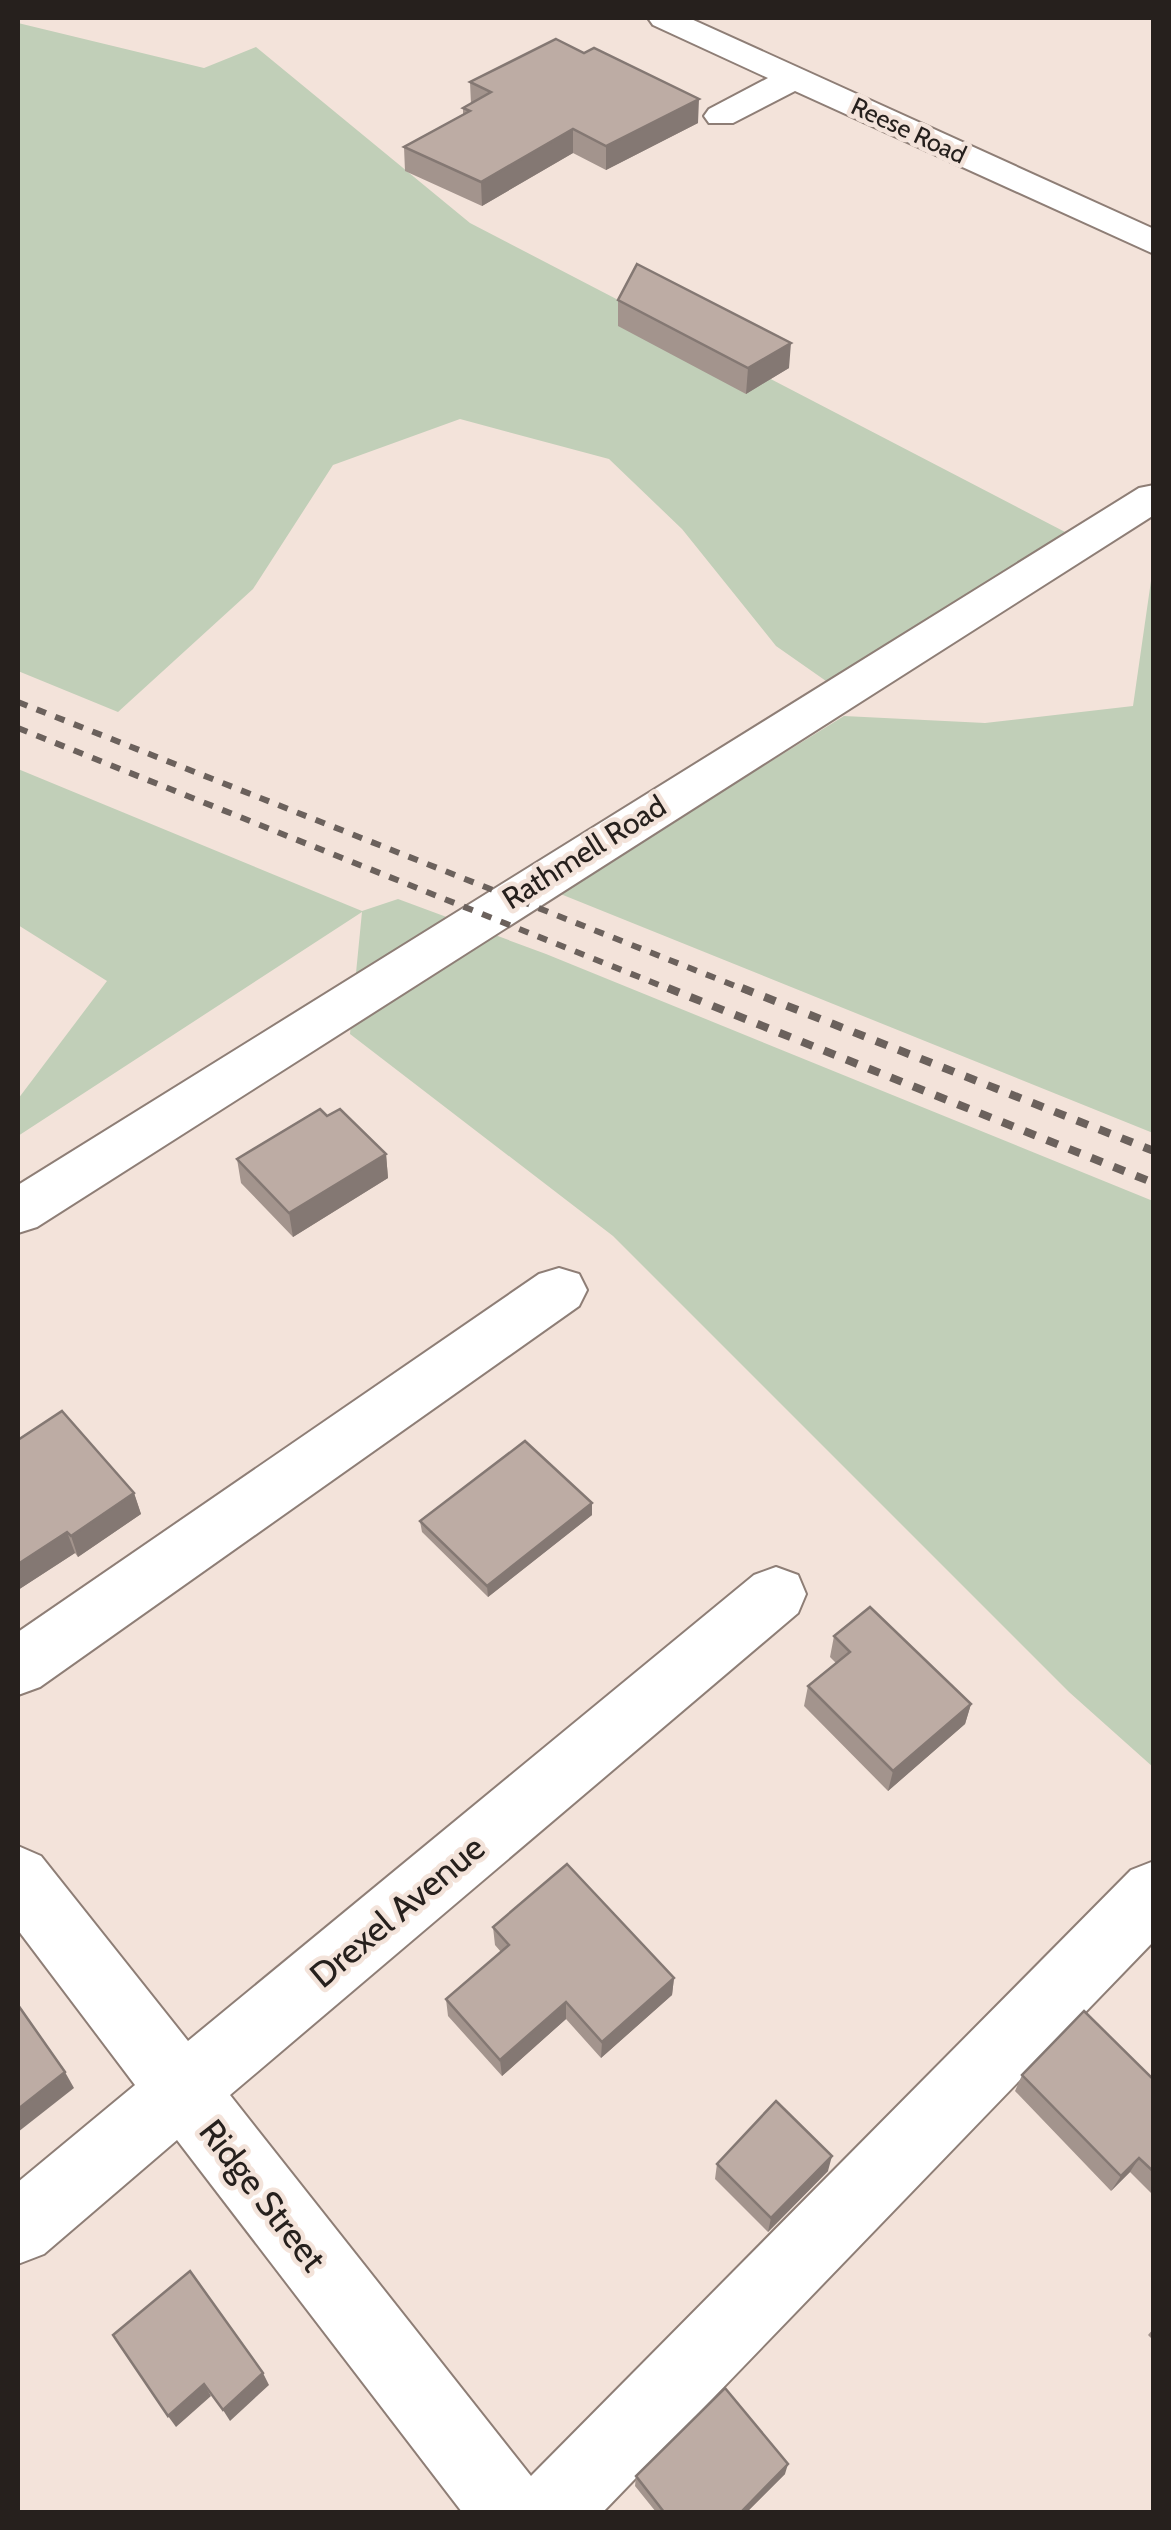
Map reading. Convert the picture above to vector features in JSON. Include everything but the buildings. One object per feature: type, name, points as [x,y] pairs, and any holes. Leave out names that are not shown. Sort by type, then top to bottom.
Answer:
[{"type":"street","name":"Reese Road","points":[[664,18],[1154,242]]},
{"type":"street","points":[[721,116],[794,78]]},
{"type":"street","name":"Rathmell Road","points":[[18,1212],[1154,497]]},
{"type":"street","points":[[18,1666],[559,1290]]},
{"type":"street","name":"Drexel Avenue","points":[[18,2228],[776,1594]]},
{"type":"street","name":"Ridge Street","points":[[18,1878],[510,2512]]},
{"type":"street","points":[[550,2512],[1154,1893]]},
{"type":"green space","points":[[18,23],[204,68],[256,47],[470,223],[1067,533],[826,681],[776,646],[682,529],[609,459],[460,419],[333,465],[253,589],[118,712],[18,671]]},
{"type":"green space","points":[[1153,567],[1153,1133],[558,893],[844,716],[985,723],[1133,706]]},
{"type":"green space","points":[[18,769],[362,911],[398,899],[546,954],[1153,1201],[1153,1767],[1069,1692],[613,1236],[350,1034],[362,912],[18,1136],[18,1099],[107,981],[18,925]]},
{"type":"railway","points":[[18,702],[748,991]]},
{"type":"railway","points":[[18,728],[674,991]]},
{"type":"railway","points":[[668,988],[1154,1183]]},
{"type":"railway","points":[[742,988],[1154,1151]]}]
